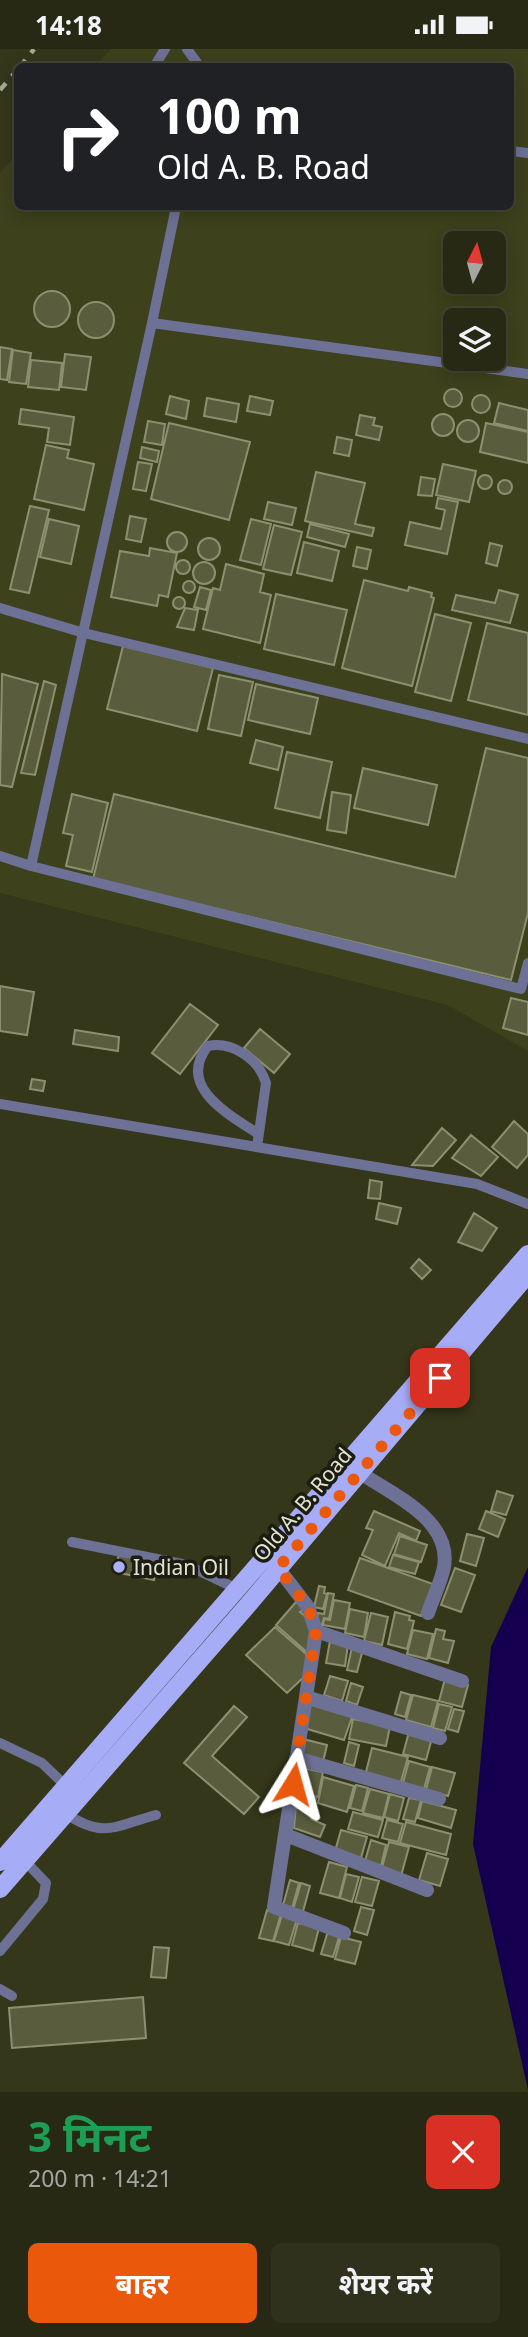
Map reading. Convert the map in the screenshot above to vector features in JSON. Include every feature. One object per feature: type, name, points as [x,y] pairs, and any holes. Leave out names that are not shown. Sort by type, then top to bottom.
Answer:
[{"type":"main road","name":"Old A. B. Road","points":[[0,1862],[239,1590],[528,1254]]},
{"type":"main road","name":"Old A. B. Road","points":[[0,1889],[528,1274]]},
{"type":"street","points":[[359,1472],[424,1516],[436,1529],[444,1551],[444,1566],[428,1613]]},
{"type":"street","points":[[278,1568],[308,1607],[316,1631],[274,1907],[344,1933]]},
{"type":"street","points":[[316,1631],[462,1681]]},
{"type":"street","points":[[306,1697],[440,1738]]},
{"type":"street","points":[[296,1758],[439,1799]]},
{"type":"street","points":[[286,1835],[428,1890]]},
{"type":"lane","points":[[31,866],[175,210]]},
{"type":"lane","points":[[152,323],[528,374]]},
{"type":"lane","points":[[0,608],[84,633],[528,739]]},
{"type":"lane","points":[[0,856],[525,989],[528,963]]},
{"type":"lane","points":[[257,1133],[221,1109],[199,1085],[198,1066],[208,1046],[232,1047],[263,1073],[266,1083],[257,1147]]},
{"type":"lane","points":[[0,1104],[477,1184],[528,1204]]},
{"type":"lane","points":[[72,1542],[187,1565],[239,1590]]},
{"type":"lane","points":[[0,1743],[42,1763],[67,1787]]},
{"type":"lane","points":[[66,1814],[88,1828],[100,1830],[156,1815]]},
{"type":"lane","points":[[0,1951],[43,1899],[47,1890],[46,1883],[25,1861]]},
{"type":"lane","points":[[0,1989],[12,1996]]},
{"type":"shaded area","points":[[111,49],[528,49],[528,1051],[448,1005],[0,893],[0,173],[14,157],[14,210],[514,210],[514,63],[98,63]]},
{"type":"shaded area","points":[[528,1567],[528,2090],[473,1844],[491,1647]]},
{"type":"building","points":[[52,291],[65,296],[70,309],[65,322],[52,327],[39,322],[34,309],[39,296]]},
{"type":"building","points":[[96,302],[109,307],[114,320],[109,333],[96,338],[83,333],[78,320],[83,307]]},
{"type":"building","points":[[0,347],[12,349],[7,380],[0,379]]},
{"type":"building","points":[[13,350],[31,353],[26,384],[9,382]]},
{"type":"building","points":[[65,354],[91,357],[86,390],[61,387]]},
{"type":"building","points":[[31,360],[62,363],[59,390],[28,387]]},
{"type":"building","points":[[449,389],[457,389],[462,398],[460,405],[449,407],[444,402],[444,394]]},
{"type":"building","points":[[481,395],[487,398],[490,404],[487,410],[481,413],[475,410],[472,404],[475,398]]},
{"type":"building","points":[[170,396],[189,401],[186,419],[166,414]]},
{"type":"building","points":[[250,396],[273,401],[270,415],[247,411]]},
{"type":"building","points":[[207,398],[239,404],[236,422],[204,416]]},
{"type":"building","points":[[499,403],[528,410],[528,431],[494,423]]},
{"type":"building","points":[[21,409],[74,417],[70,445],[47,442],[49,428],[19,424]]},
{"type":"building","points":[[439,414],[447,414],[454,421],[454,429],[447,436],[439,436],[432,429],[432,421]]},
{"type":"building","points":[[360,415],[375,418],[373,425],[382,427],[379,440],[356,435]]},
{"type":"building","points":[[468,420],[476,423],[479,431],[476,439],[468,442],[460,439],[457,431],[460,423]]},
{"type":"building","points":[[148,421],[165,424],[162,445],[144,442]]},
{"type":"building","points":[[169,423],[250,442],[229,520],[151,499]]},
{"type":"building","points":[[486,423],[528,432],[528,463],[480,452]]},
{"type":"building","points":[[337,437],[352,440],[349,456],[334,453]]},
{"type":"building","points":[[46,445],[69,450],[67,458],[94,464],[84,510],[34,499]]},
{"type":"building","points":[[142,447],[159,451],[157,462],[140,458]]},
{"type":"building","points":[[138,462],[152,464],[146,491],[133,489]]},
{"type":"building","points":[[443,464],[476,471],[469,502],[436,495]]},
{"type":"building","points":[[316,472],[365,483],[355,524],[374,528],[372,536],[305,521]]},
{"type":"building","points":[[485,475],[490,477],[490,487],[485,489],[480,487],[478,482],[480,477]]},
{"type":"building","points":[[421,477],[435,479],[432,496],[418,495]]},
{"type":"building","points":[[502,480],[508,480],[512,487],[508,494],[502,494],[498,490],[498,484]]},
{"type":"building","points":[[438,498],[458,502],[447,554],[405,545],[410,522],[441,529],[445,510],[436,508]]},
{"type":"building","points":[[268,502],[296,508],[292,525],[264,519]]},
{"type":"building","points":[[30,506],[49,510],[29,593],[10,589]]},
{"type":"building","points":[[130,516],[146,519],[141,542],[126,539]]},
{"type":"building","points":[[49,519],[79,526],[71,564],[40,557]]},
{"type":"building","points":[[251,519],[271,524],[261,565],[240,560]]},
{"type":"building","points":[[310,524],[349,534],[345,547],[307,537]]},
{"type":"building","points":[[274,525],[302,532],[291,575],[263,569]]},
{"type":"building","points":[[177,532],[184,535],[187,542],[184,549],[177,552],[170,549],[167,542],[170,535]]},
{"type":"building","points":[[209,538],[219,545],[220,549],[213,559],[209,560],[199,553],[198,549],[205,539]]},
{"type":"building","points":[[304,542],[339,551],[332,581],[297,573]]},
{"type":"building","points":[[490,543],[502,546],[497,566],[486,563]]},
{"type":"building","points":[[357,547],[371,550],[367,569],[353,566]]},
{"type":"building","points":[[150,548],[177,553],[168,597],[159,595],[157,606],[111,597],[120,551],[149,556]]},
{"type":"building","points":[[180,560],[186,560],[190,567],[186,574],[180,574],[176,570],[176,564]]},
{"type":"building","points":[[204,562],[212,565],[215,573],[212,581],[204,584],[196,581],[193,573],[196,565]]},
{"type":"building","points":[[226,564],[264,574],[260,592],[271,595],[260,643],[203,629],[213,588],[220,590]]},
{"type":"building","points":[[364,580],[408,591],[409,587],[432,593],[431,597],[434,598],[412,686],[342,668]]},
{"type":"building","points":[[184,582],[194,582],[194,592],[184,592]]},
{"type":"building","points":[[200,587],[211,590],[206,610],[194,607]]},
{"type":"building","points":[[499,590],[518,595],[510,623],[452,610],[456,595],[495,603]]},
{"type":"building","points":[[276,594],[347,610],[334,665],[264,649]]},
{"type":"building","points":[[174,598],[184,598],[184,608],[174,608]]},
{"type":"building","points":[[185,608],[198,610],[194,630],[177,627]]},
{"type":"building","points":[[435,614],[471,623],[451,701],[415,692]]},
{"type":"building","points":[[487,623],[528,633],[528,715],[468,700]]},
{"type":"building","points":[[123,646],[213,668],[197,731],[107,709]]},
{"type":"building","points":[[2,674],[38,684],[12,787],[0,785]]},
{"type":"building","points":[[219,675],[253,682],[241,736],[208,729]]},
{"type":"building","points":[[44,681],[56,685],[35,775],[21,773]]},
{"type":"building","points":[[256,684],[318,698],[310,734],[248,720]]},
{"type":"building","points":[[256,740],[283,747],[278,770],[250,763]]},
{"type":"building","points":[[486,748],[528,758],[528,913],[511,980],[93,879],[114,794],[455,877]]},
{"type":"building","points":[[287,752],[332,762],[320,818],[275,808]]},
{"type":"building","points":[[363,768],[437,785],[428,825],[354,808]]},
{"type":"building","points":[[332,792],[351,795],[346,833],[327,830]]},
{"type":"building","points":[[72,794],[108,803],[92,872],[66,866],[73,835],[63,833]]},
{"type":"building","points":[[0,986],[34,992],[27,1035],[0,1031]]},
{"type":"building","points":[[511,998],[528,1002],[528,1035],[503,1028]]},
{"type":"building","points":[[190,1004],[218,1025],[180,1074],[152,1053]]},
{"type":"building","points":[[260,1029],[290,1054],[274,1073],[244,1048]]},
{"type":"building","points":[[75,1030],[119,1037],[118,1051],[73,1044]]},
{"type":"building","points":[[32,1079],[45,1081],[43,1091],[30,1089]]},
{"type":"building","points":[[514,1121],[528,1134],[528,1155],[517,1168],[492,1147]]},
{"type":"building","points":[[442,1128],[456,1140],[433,1166],[412,1165]]},
{"type":"building","points":[[471,1135],[498,1157],[481,1176],[452,1158]]},
{"type":"building","points":[[370,1180],[382,1182],[380,1199],[368,1198]]},
{"type":"building","points":[[379,1203],[401,1208],[397,1224],[376,1219]]},
{"type":"building","points":[[474,1213],[497,1228],[482,1251],[458,1242]]},
{"type":"building","points":[[419,1259],[431,1270],[422,1279],[411,1268]]},
{"type":"building","points":[[497,1491],[513,1496],[506,1515],[491,1511]]},
{"type":"building","points":[[374,1511],[420,1531],[416,1541],[399,1533],[385,1566],[362,1555],[373,1530],[366,1528]]},
{"type":"building","points":[[486,1511],[505,1519],[498,1537],[479,1529]]},
{"type":"building","points":[[467,1534],[484,1538],[476,1566],[460,1561]]},
{"type":"building","points":[[400,1536],[427,1545],[421,1562],[394,1554]]},
{"type":"building","points":[[119,1554],[158,1562],[154,1580],[115,1572]]},
{"type":"building","points":[[393,1555],[419,1562],[415,1574],[389,1567]]},
{"type":"building","points":[[360,1558],[433,1584],[421,1616],[348,1590]]},
{"type":"building","points":[[455,1568],[475,1575],[461,1612],[441,1605]]},
{"type":"building","points":[[319,1586],[325,1587],[324,1593],[327,1594],[323,1609],[314,1607]]},
{"type":"building","points":[[328,1593],[334,1594],[329,1619],[324,1618],[322,1625],[316,1624],[318,1613],[324,1614]]},
{"type":"building","points":[[334,1600],[350,1603],[345,1629],[323,1625],[324,1619],[330,1620]]},
{"type":"building","points":[[296,1602],[304,1609],[300,1612],[313,1623],[309,1654],[276,1625]]},
{"type":"building","points":[[350,1609],[368,1613],[364,1637],[345,1633]]},
{"type":"building","points":[[395,1612],[410,1616],[409,1620],[414,1621],[407,1649],[388,1644]]},
{"type":"building","points":[[371,1613],[388,1617],[382,1645],[364,1641]]},
{"type":"building","points":[[275,1627],[306,1654],[307,1674],[287,1693],[246,1655]]},
{"type":"building","points":[[436,1629],[445,1631],[443,1639],[454,1641],[448,1663],[429,1658]]},
{"type":"building","points":[[413,1630],[433,1634],[427,1659],[407,1654]]},
{"type":"building","points":[[330,1641],[348,1644],[345,1666],[326,1663]]},
{"type":"building","points":[[352,1647],[363,1649],[357,1672],[347,1670]]},
{"type":"building","points":[[330,1676],[348,1681],[342,1701],[324,1695]]},
{"type":"building","points":[[445,1679],[468,1685],[462,1707],[439,1701]]},
{"type":"building","points":[[351,1683],[363,1687],[357,1705],[346,1701]]},
{"type":"building","points":[[401,1692],[411,1695],[405,1717],[395,1714]]},
{"type":"building","points":[[413,1695],[438,1701],[431,1727],[406,1720]]},
{"type":"building","points":[[309,1704],[352,1717],[344,1740],[304,1728]]},
{"type":"building","points":[[439,1704],[452,1707],[445,1731],[433,1728]]},
{"type":"building","points":[[234,1706],[247,1717],[212,1756],[259,1797],[244,1814],[184,1763]]},
{"type":"building","points":[[454,1709],[464,1711],[458,1732],[448,1729]]},
{"type":"building","points":[[353,1719],[390,1726],[386,1746],[349,1739]]},
{"type":"building","points":[[409,1732],[432,1738],[426,1760],[403,1754]]},
{"type":"building","points":[[303,1739],[327,1745],[323,1762],[299,1756]]},
{"type":"building","points":[[349,1742],[359,1745],[354,1766],[344,1763]]},
{"type":"building","points":[[372,1748],[408,1757],[400,1785],[365,1776]]},
{"type":"building","points":[[409,1761],[430,1767],[424,1789],[403,1783]]},
{"type":"building","points":[[432,1767],[455,1773],[448,1796],[426,1790]]},
{"type":"building","points":[[301,1768],[323,1772],[318,1797],[297,1793]]},
{"type":"building","points":[[323,1777],[354,1786],[347,1812],[318,1803]]},
{"type":"building","points":[[356,1785],[368,1788],[362,1811],[350,1808]]},
{"type":"building","points":[[370,1789],[389,1794],[383,1818],[363,1813]]},
{"type":"building","points":[[297,1794],[316,1799],[311,1819],[325,1825],[320,1837],[294,1828]]},
{"type":"building","points":[[390,1794],[404,1798],[398,1821],[384,1817]]},
{"type":"building","points":[[409,1798],[421,1800],[415,1822],[403,1819]]},
{"type":"building","points":[[422,1801],[456,1810],[451,1828],[418,1818]]},
{"type":"building","points":[[353,1812],[383,1820],[378,1837],[348,1829]]},
{"type":"building","points":[[387,1820],[403,1824],[398,1842],[382,1838]]},
{"type":"building","points":[[406,1822],[451,1834],[446,1855],[400,1843]]},
{"type":"building","points":[[341,1830],[367,1837],[361,1858],[335,1851]]},
{"type":"building","points":[[371,1840],[386,1845],[381,1866],[365,1861]]},
{"type":"building","points":[[389,1842],[409,1847],[401,1876],[381,1871]]},
{"type":"building","points":[[427,1853],[448,1859],[440,1886],[419,1880]]},
{"type":"building","points":[[329,1862],[347,1867],[339,1898],[320,1893]]},
{"type":"building","points":[[346,1874],[359,1877],[352,1902],[340,1898]]},
{"type":"building","points":[[362,1877],[379,1881],[372,1906],[355,1902]]},
{"type":"building","points":[[290,1880],[299,1883],[291,1912],[282,1909]]},
{"type":"building","points":[[301,1883],[310,1886],[302,1915],[292,1913]]},
{"type":"building","points":[[361,1907],[374,1910],[367,1935],[354,1931]]},
{"type":"building","points":[[267,1910],[281,1914],[273,1941],[259,1938]]},
{"type":"building","points":[[282,1915],[297,1919],[289,1945],[274,1941]]},
{"type":"building","points":[[298,1923],[319,1928],[313,1951],[292,1945]]},
{"type":"building","points":[[328,1931],[340,1934],[333,1957],[321,1954]]},
{"type":"building","points":[[341,1937],[361,1942],[355,1964],[335,1959]]},
{"type":"building","points":[[154,1947],[169,1948],[166,1978],[151,1977]]},
{"type":"building","points":[[143,1997],[146,2038],[12,2048],[9,2008]]},
{"type":"railway","points":[[23,63],[34,49]]},
{"type":"railway","points":[[0,90],[14,74]]},
{"type":"place","name":"Indian Oil","points":[[119,1567]]},
{"type":"route","points":[[293,1784],[316,1631],[308,1607],[278,1568],[440,1378]]}]
